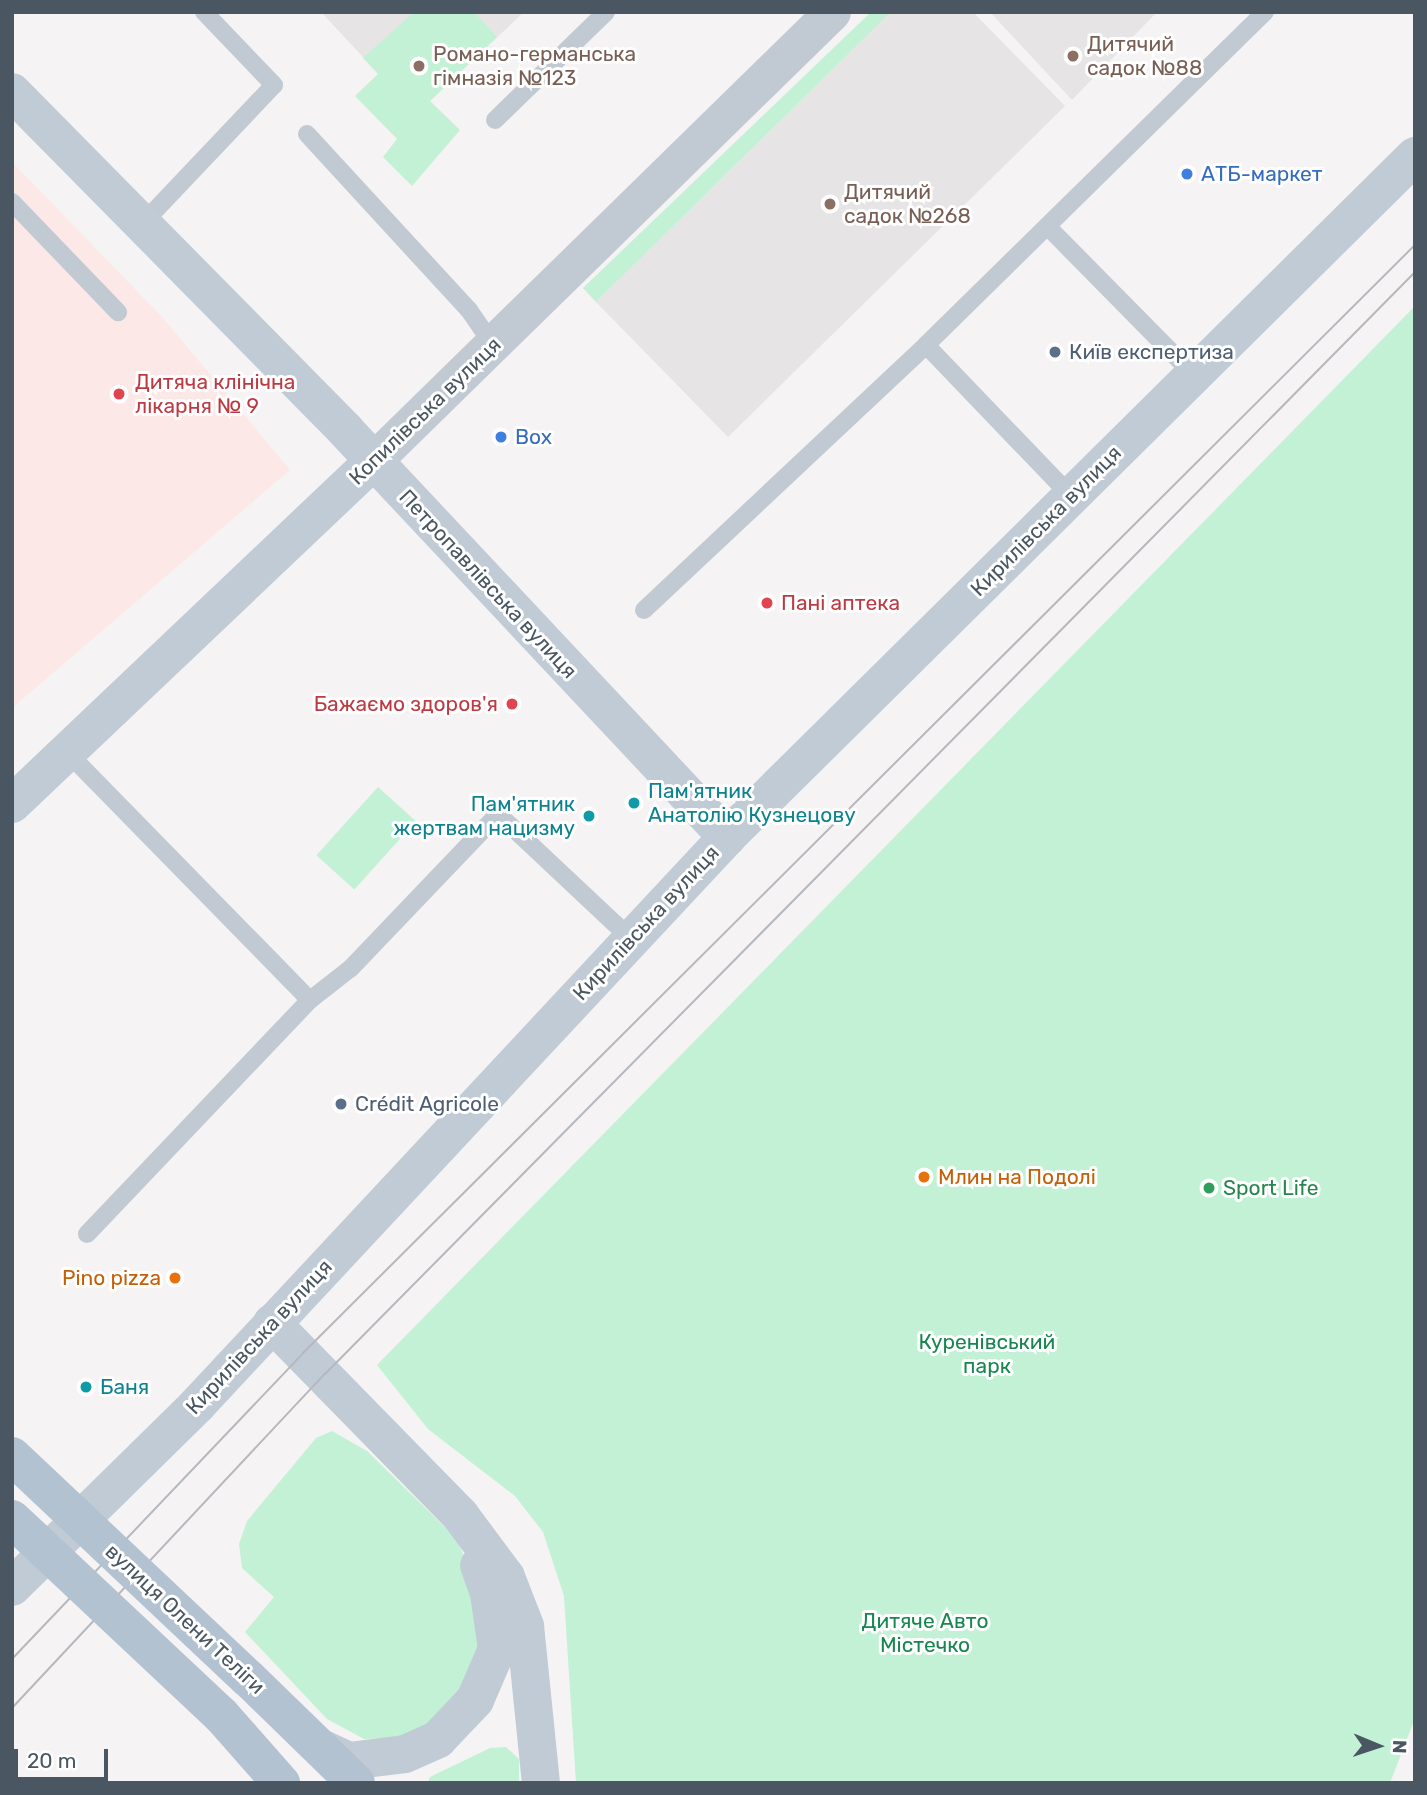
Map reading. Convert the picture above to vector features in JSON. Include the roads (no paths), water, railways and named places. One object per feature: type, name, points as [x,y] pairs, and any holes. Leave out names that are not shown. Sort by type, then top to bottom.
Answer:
[{"type":"main road","name":"Петропавлівська вулиця","points":[[12,92],[373,461],[727,837]]},
{"type":"main road","name":"Кирилівська вулиця","points":[[12,1587],[197,1405],[727,837],[1415,156]]},
{"type":"main road","name":"Копилівська вулиця","points":[[12,804],[373,461]]},
{"type":"main road","points":[[272,1323],[460,1514],[506,1577],[525,1626],[541,1783]]},
{"type":"main road","name":"вулиця Олени Теліги","points":[[12,1456],[250,1679],[356,1783]]},
{"type":"main road","points":[[323,1749],[349,1761],[405,1754],[438,1739],[475,1700],[496,1649],[489,1593],[460,1514]]},
{"type":"main road","points":[[12,1519],[222,1715],[281,1783]]},
{"type":"street","name":"Копилівська вулиця","points":[[373,461],[832,12]]},
{"type":"lane","points":[[143,223],[274,85],[204,12]]},
{"type":"lane","points":[[495,120],[606,12]]},
{"type":"lane","points":[[644,610],[926,345],[1265,12]]},
{"type":"lane","points":[[307,134],[469,310],[493,345]]},
{"type":"lane","points":[[12,202],[118,312]]},
{"type":"lane","points":[[1048,227],[1194,375]]},
{"type":"lane","points":[[926,345],[1071,496]]},
{"type":"lane","points":[[67,752],[310,1000]]},
{"type":"lane","points":[[87,1234],[310,1000],[351,968],[498,814],[630,938]]},
{"type":"tram line","points":[[12,1659],[303,1353],[1415,245]]},
{"type":"tram line","points":[[12,1708],[325,1374],[1415,272]]},
{"type":"place","name":"Дитячий садок №88","points":[[1073,56]]},
{"type":"place","name":"Романо-германська гімназія №123","points":[[419,66]]},
{"type":"place","name":"АТБ-маркет","points":[[1187,174]]},
{"type":"place","name":"Дитячий садок №268","points":[[830,204]]},
{"type":"place","name":"Київ експертиза","points":[[1055,352]]},
{"type":"place","name":"Дитяча клінічна лікарня № 9","points":[[119,394]]},
{"type":"place","name":"Box","points":[[501,437]]},
{"type":"place","name":"Пані аптека","points":[[767,603]]},
{"type":"place","name":"Бажаємо здоров'я","points":[[512,704]]},
{"type":"place","name":"Пам'ятник Анатолію Кузнецову","points":[[634,803]]},
{"type":"place","name":"Пам'ятник жертвам нацизму","points":[[589,816]]},
{"type":"place","name":"Crédit Agricole","points":[[341,1104]]},
{"type":"place","name":"Млин на Подолі","points":[[924,1177]]},
{"type":"place","name":"Sport Life","points":[[1209,1188]]},
{"type":"place","name":"Pino pizza","points":[[175,1278]]},
{"type":"place","name":"Баня","points":[[86,1387]]},
{"type":"park label","name":"Куренівський парк","points":[[987,1354]]},
{"type":"park label","name":"Дитяче Авто Містечко","points":[[925,1633]]}]
